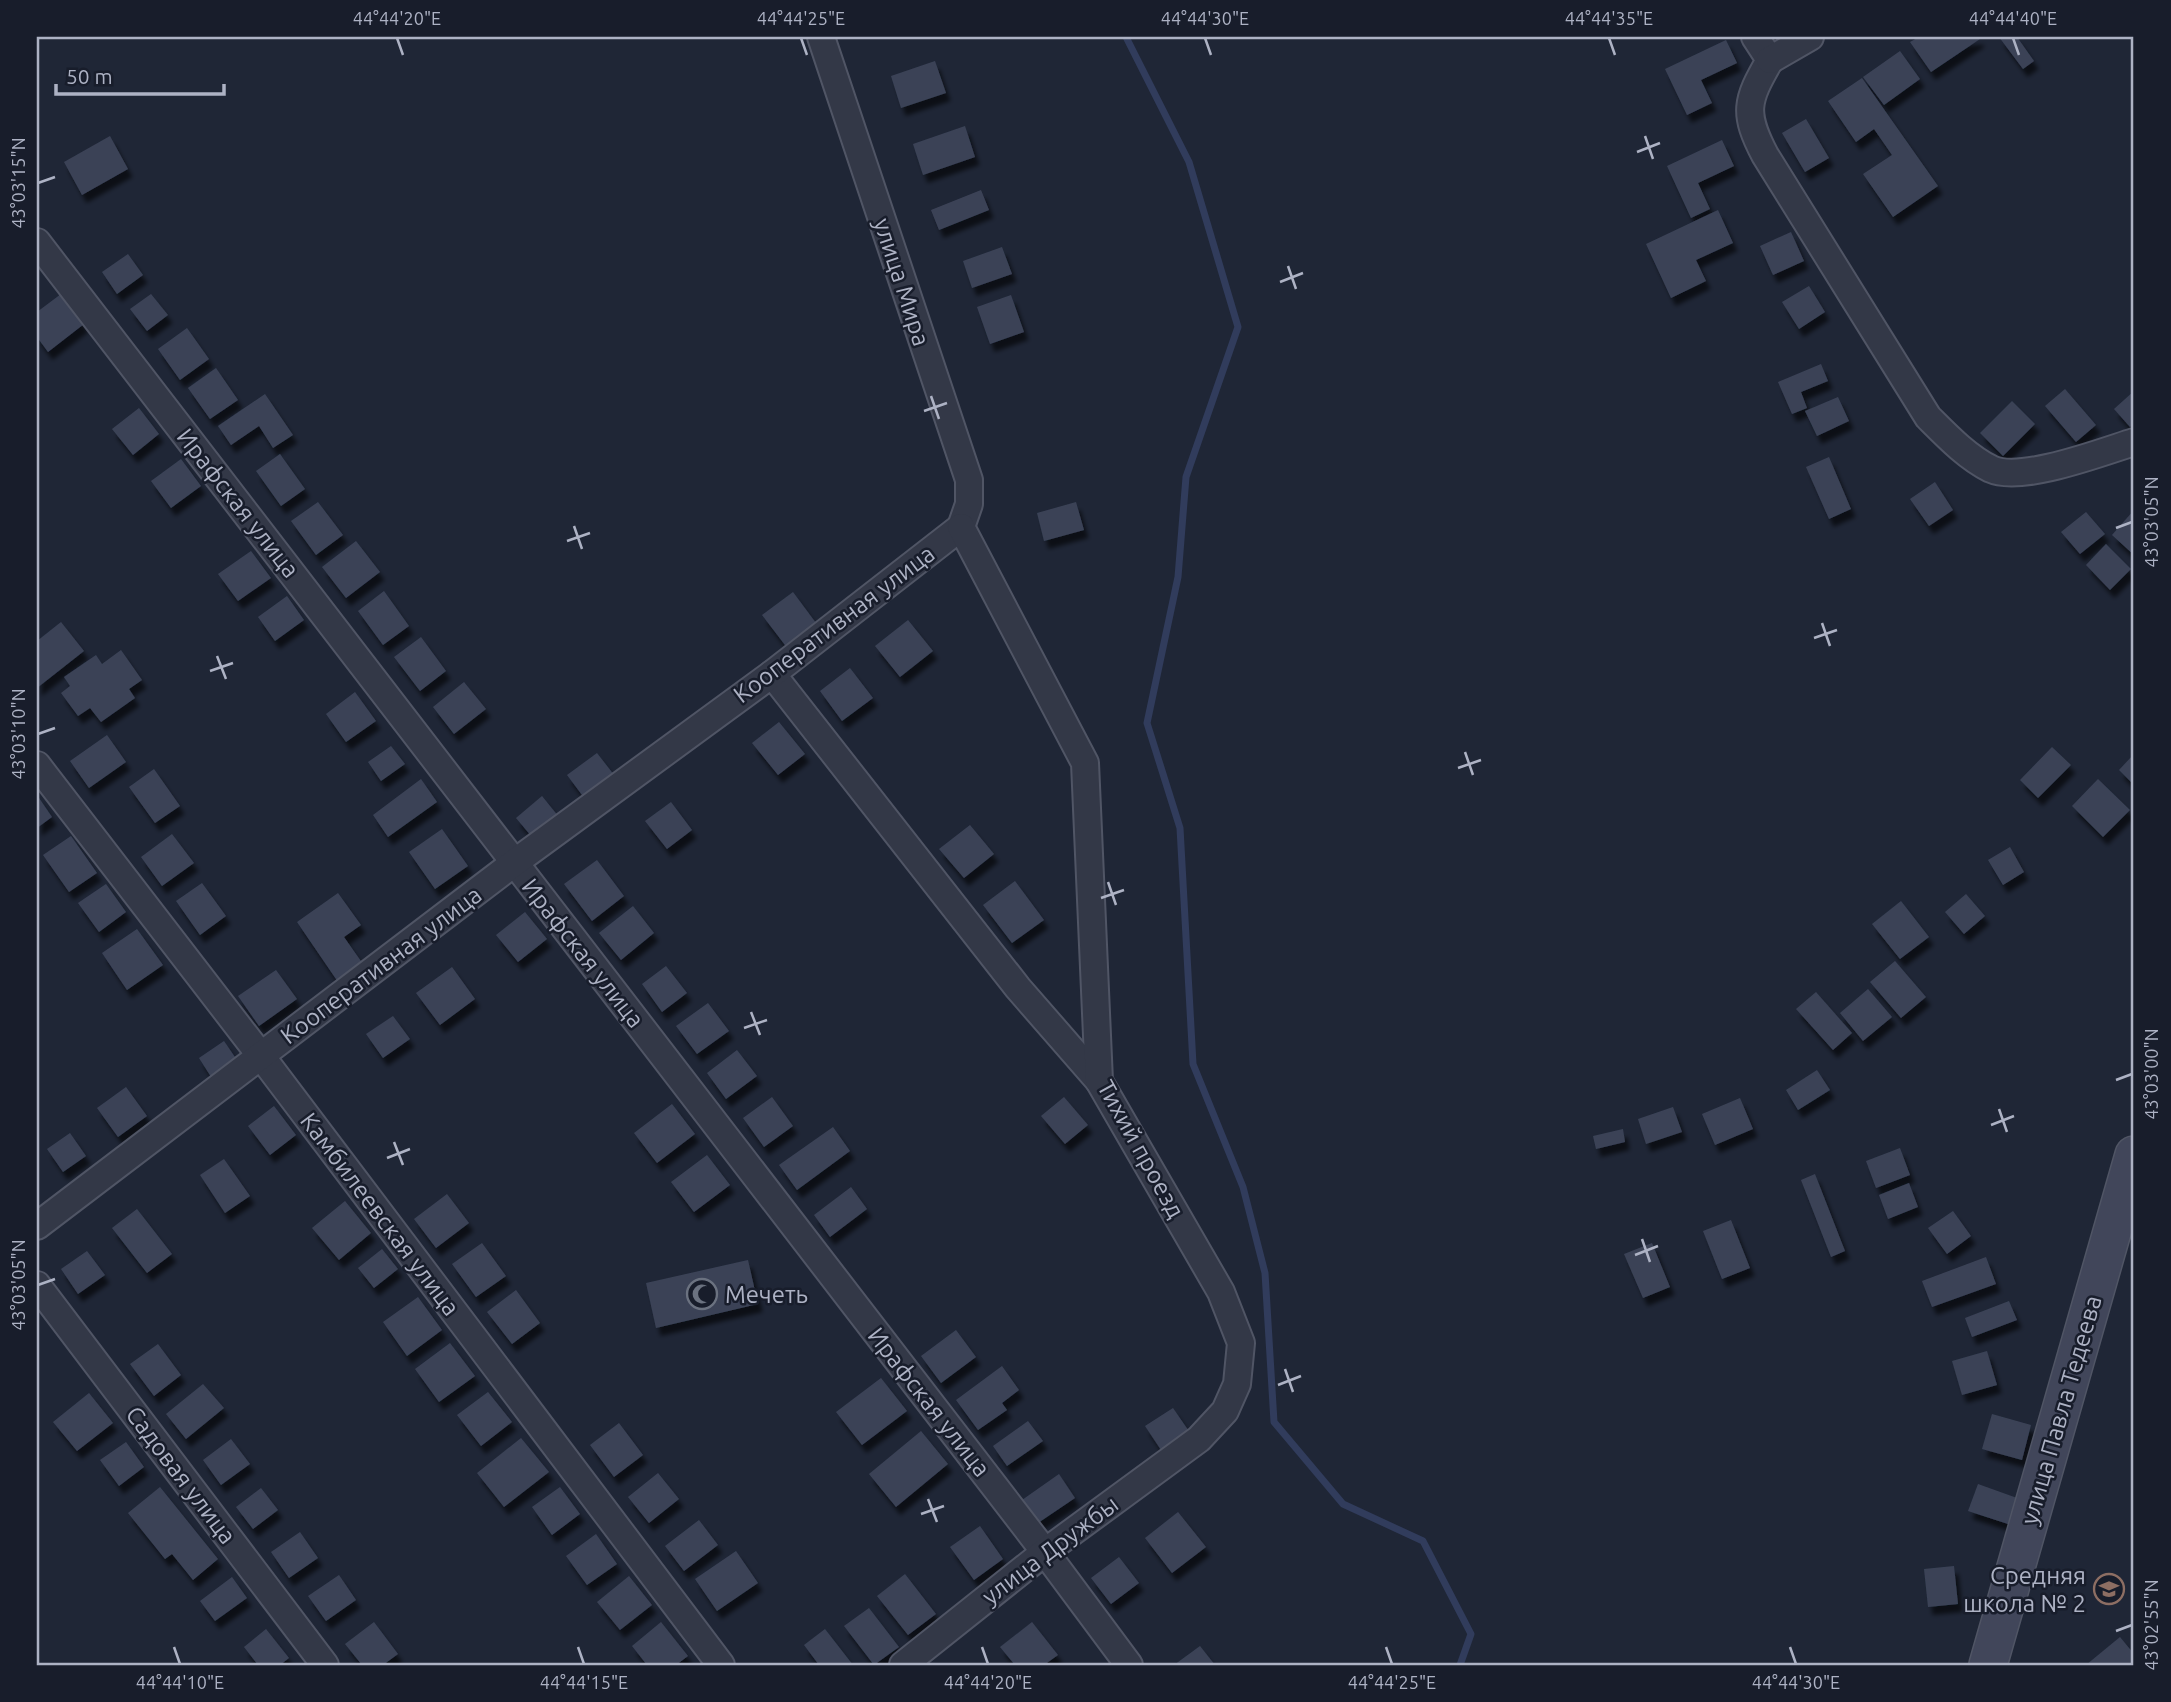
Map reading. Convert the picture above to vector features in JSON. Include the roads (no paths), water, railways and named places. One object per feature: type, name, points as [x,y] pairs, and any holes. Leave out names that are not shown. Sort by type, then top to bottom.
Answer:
[{"type":"main road","name":"улица Павла Тедеева","points":[[1988,1665],[2134,1155]]},
{"type":"street","name":"улица Мира","points":[[821,37],[970,480],[969,504],[961,527]]},
{"type":"street","points":[[1755,37],[1770,60]]},
{"type":"street","points":[[1810,37],[1770,60],[1755,85],[1750,105],[1752,129],[1765,155],[1928,417],[1959,447],[1993,470],[2020,474],[2134,442]]},
{"type":"street","name":"Ирафская улица","points":[[37,242],[1045,1552],[1129,1665]]},
{"type":"street","name":"Кооперативная улица","points":[[37,1226],[514,863],[772,674],[961,527]]},
{"type":"street","name":"Тихий проезд","points":[[961,527],[1085,763],[1099,1081],[1221,1292],[1241,1343],[1237,1384],[1225,1411],[1199,1439]]},
{"type":"street","points":[[772,674],[1018,988],[1099,1081]]},
{"type":"street","name":"Камбилеевская улица","points":[[37,765],[261,1056],[721,1665]]},
{"type":"street","name":"Садовая улица","points":[[37,1285],[325,1665]]},
{"type":"street","name":"улица Дружбы","points":[[903,1665],[1045,1552],[1199,1439]]},
{"type":"waterway","points":[[1126,37],[1189,162],[1238,327],[1186,477],[1178,577],[1147,723],[1180,828],[1193,1064],[1243,1187],[1265,1273],[1274,1422],[1343,1504],[1423,1541],[1471,1634],[1460,1665]]},
{"type":"place","name":"Мечеть","points":[[702,1294]]},
{"type":"place","name":"Средняя школа № 2","points":[[2109,1589]]}]
